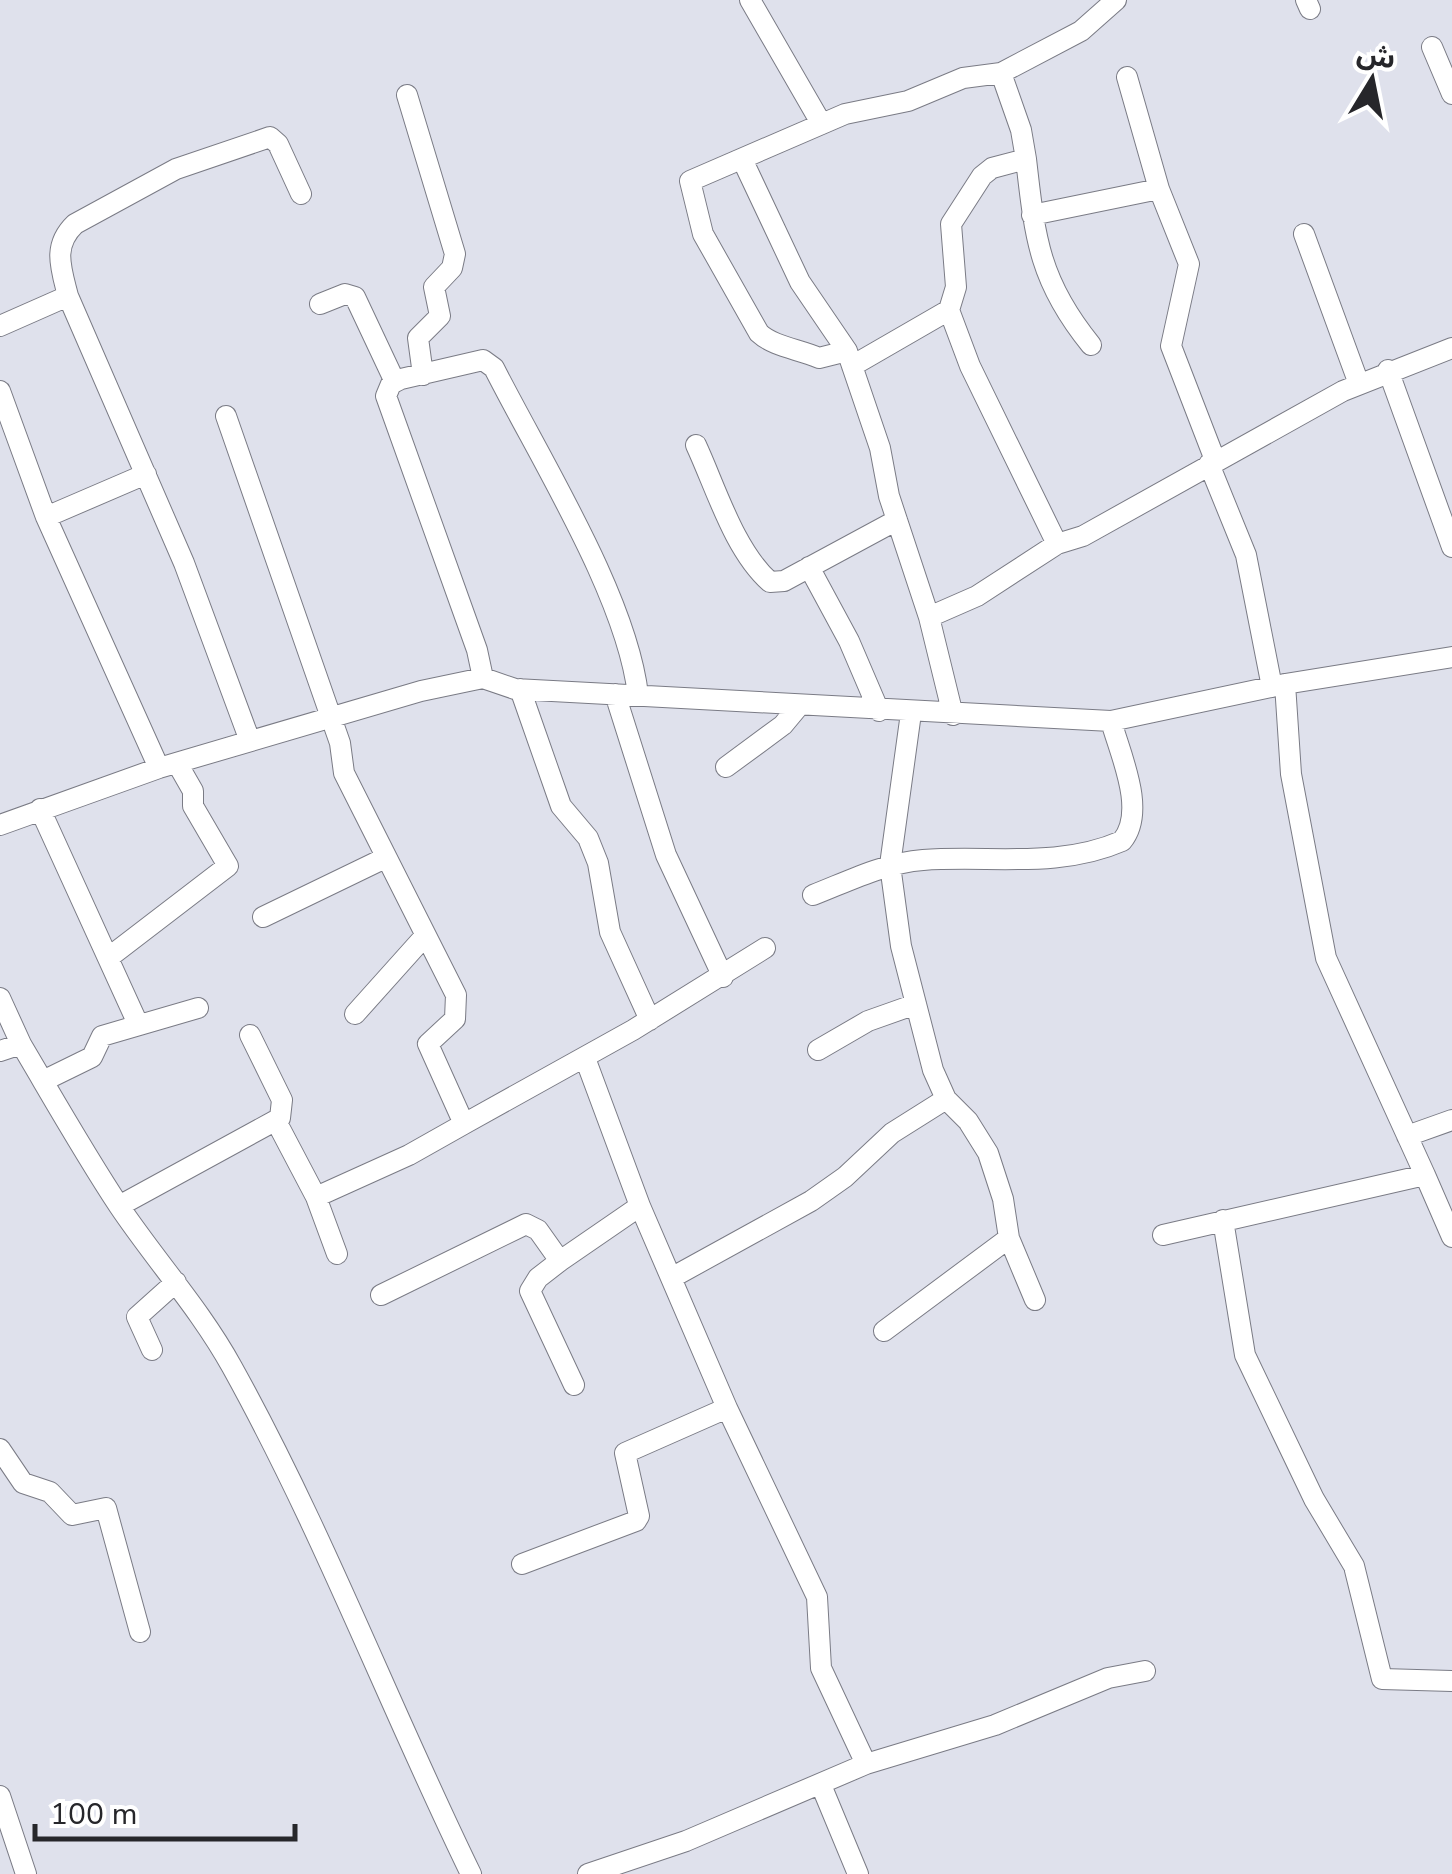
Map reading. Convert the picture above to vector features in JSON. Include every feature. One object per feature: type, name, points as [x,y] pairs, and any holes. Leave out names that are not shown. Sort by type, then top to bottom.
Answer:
[{"type":"street","points":[[750,0],[820,123]]},
{"type":"street","points":[[948,310],[849,359],[818,358],[764,339],[710,246],[690,181],[820,123],[908,101],[963,78],[1001,73],[1081,31],[1116,0]]},
{"type":"street","points":[[1432,47],[1452,94]]},
{"type":"street","points":[[1001,73],[1026,159],[1032,215],[1046,275],[1091,345]]},
{"type":"street","points":[[1127,77],[1158,189],[1189,264],[1170,346],[1246,555],[1278,686],[1326,958],[1452,1238]]},
{"type":"street","points":[[407,95],[455,254],[452,268],[434,287],[440,316],[417,344],[423,375]]},
{"type":"street","points":[[250,741],[146,474],[68,296],[59,262],[64,235],[75,224],[176,169],[270,137],[278,144],[301,194]]},
{"type":"street","points":[[742,159],[800,282],[849,359],[880,448],[897,520],[929,617],[952,715]]},
{"type":"street","points":[[1026,159],[982,176],[951,224],[956,288],[948,310],[970,366],[1057,544]]},
{"type":"street","points":[[1032,215],[1158,189]]},
{"type":"street","points":[[1304,234],[1359,384]]},
{"type":"street","points":[[320,304],[346,294],[354,297],[395,382]]},
{"type":"street","points":[[0,326],[68,296]]},
{"type":"street","points":[[929,617],[977,596],[1057,544],[1083,536],[1359,384],[1452,348]]},
{"type":"street","points":[[482,678],[477,650],[386,396],[395,382],[483,360],[494,368],[594,562],[632,653],[638,695]]},
{"type":"street","points":[[1388,370],[1452,546]]},
{"type":"street","points":[[0,391],[46,517],[168,765],[193,790],[193,806],[228,866],[108,958]]},
{"type":"street","points":[[226,416],[330,718],[344,774],[459,1006],[455,1019],[428,1044],[464,1124]]},
{"type":"street","points":[[696,444],[759,572],[778,584],[897,520]]},
{"type":"street","points":[[46,517],[146,474]]},
{"type":"street","points":[[809,567],[850,641],[879,711]]},
{"type":"street","points":[[0,825],[168,765],[482,678],[520,689],[1110,721],[1278,686],[1452,657]]},
{"type":"street","points":[[520,689],[560,806],[588,838],[598,863],[605,916],[650,1020]]},
{"type":"street","points":[[615,694],[666,854],[724,976]]},
{"type":"street","points":[[726,767],[783,725],[798,707]]},
{"type":"street","points":[[911,713],[890,865],[901,946],[933,1070],[946,1100],[988,1153],[1003,1199],[1009,1238],[1036,1300]]},
{"type":"street","points":[[813,895],[890,865],[924,860],[1061,857],[1122,841],[1131,825],[1131,801],[1110,721]]},
{"type":"street","points":[[40,809],[138,1024]]},
{"type":"street","points":[[262,917],[385,858]]},
{"type":"street","points":[[355,1014],[424,937]]},
{"type":"street","points":[[316,1197],[409,1156],[585,1058],[765,948]]},
{"type":"street","points":[[0,998],[10,1048],[43,1081],[119,1206],[230,1363],[324,1543],[392,1710],[471,1874]]},
{"type":"street","points":[[818,1050],[868,1021],[916,1004]]},
{"type":"street","points":[[43,1081],[92,1057],[102,1036],[198,1008]]},
{"type":"street","points":[[119,1206],[276,1121],[282,1114],[282,1100],[250,1035]]},
{"type":"street","points":[[585,1058],[640,1206],[727,1408],[817,1597],[822,1668],[866,1764]]},
{"type":"street","points":[[672,1277],[811,1200],[845,1177],[892,1133],[946,1100]]},
{"type":"street","points":[[1407,1136],[1452,1120]]},
{"type":"street","points":[[276,1121],[316,1197],[337,1254]]},
{"type":"street","points":[[1164,1235],[1425,1176]]},
{"type":"street","points":[[574,1386],[530,1291],[538,1278],[560,1261],[640,1206]]},
{"type":"street","points":[[1222,1220],[1245,1354],[1314,1499],[1354,1566],[1382,1680],[1452,1681]]},
{"type":"street","points":[[382,1295],[526,1224],[538,1230],[560,1261]]},
{"type":"street","points":[[884,1331],[1009,1238]]},
{"type":"street","points":[[152,1350],[137,1318],[176,1282]]},
{"type":"street","points":[[522,1564],[636,1522],[639,1516],[624,1459],[628,1450],[727,1408]]},
{"type":"street","points":[[0,1449],[23,1484],[50,1492],[68,1513],[80,1516],[106,1508],[140,1632]]},
{"type":"street","points":[[588,1874],[686,1840],[866,1764],[996,1726],[1108,1678],[1145,1671]]},
{"type":"street","points":[[821,1784],[858,1874]]},
{"type":"street","points":[[0,1796],[26,1874]]}]
